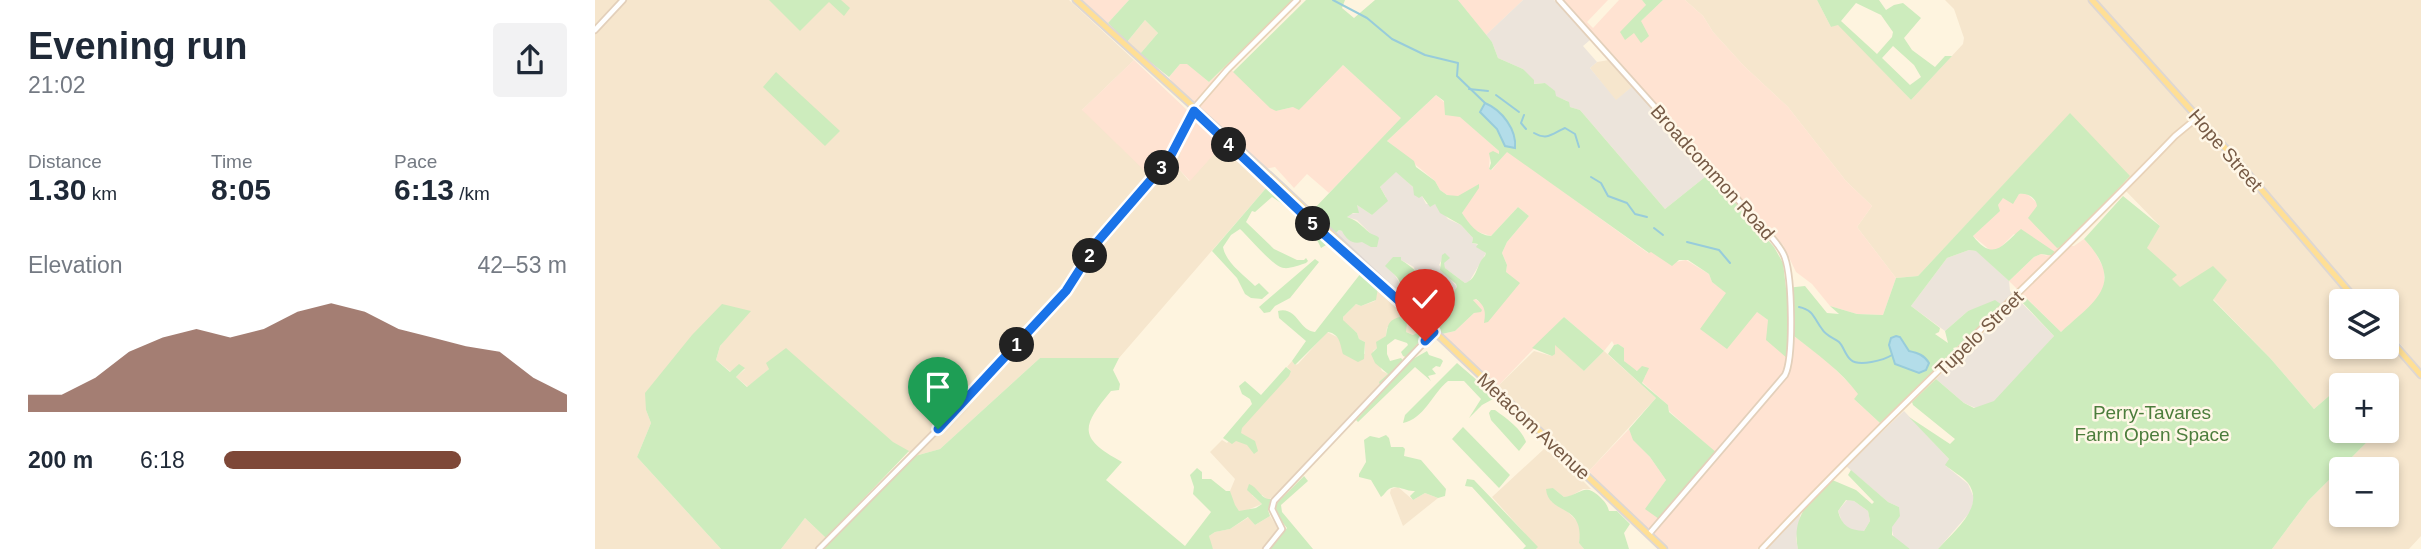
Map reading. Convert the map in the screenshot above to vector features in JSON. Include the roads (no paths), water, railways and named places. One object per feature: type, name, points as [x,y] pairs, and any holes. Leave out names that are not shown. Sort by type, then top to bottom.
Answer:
[{"type":"main road","name":"Metacom Avenue","points":[[1076,0],[1664,549]]},
{"type":"main road","name":"Hope Street","points":[[2092,0],[2198,117],[2347,289]]},
{"type":"main road","points":[[2399,350],[2421,375]]},
{"type":"street","points":[[595,30],[623,0]]},
{"type":"street","points":[[819,549],[938,429],[1066,291],[1098,241],[1169,159],[1195,109],[1227,70],[1297,0]]},
{"type":"street","name":"Broadcommon Road","points":[[1559,0],[1773,239],[1787,264],[1791,340],[1790,363],[1785,375],[1649,534]]},
{"type":"street","name":"Tupelo Street","points":[[1762,549],[1854,452],[2006,307],[2175,136],[2198,117]]},
{"type":"street","points":[[1266,549],[1282,529],[1272,509],[1274,501],[1434,332]]},
{"type":"water","points":[[1485,103],[1497,110],[1507,121],[1514,134],[1515,148],[1505,146],[1497,129],[1480,112]]},
{"type":"water","points":[[1900,337],[1909,351],[1927,360],[1929,363],[1926,370],[1919,373],[1895,364],[1889,345],[1891,338]]},
{"type":"waterway","points":[[1333,0],[1367,18],[1392,39],[1425,55],[1458,63],[1457,76],[1485,103]]},
{"type":"waterway","points":[[1469,89],[1488,91]]},
{"type":"waterway","points":[[1496,95],[1519,112]]},
{"type":"waterway","points":[[1524,115],[1521,123],[1526,129]]},
{"type":"waterway","points":[[1534,133],[1547,136],[1565,128],[1575,134],[1579,147]]},
{"type":"waterway","points":[[1591,177],[1601,183],[1608,196],[1627,203],[1635,214],[1647,217]]},
{"type":"waterway","points":[[1654,228],[1663,235]]},
{"type":"waterway","points":[[1687,242],[1719,250],[1730,263]]},
{"type":"waterway","points":[[1799,307],[1811,313],[1824,331],[1839,342],[1849,358],[1855,362],[1871,362],[1892,355]]},
{"type":"park label","name":"Perry-Tavares Farm Open Space","points":[[2152,423]]}]
